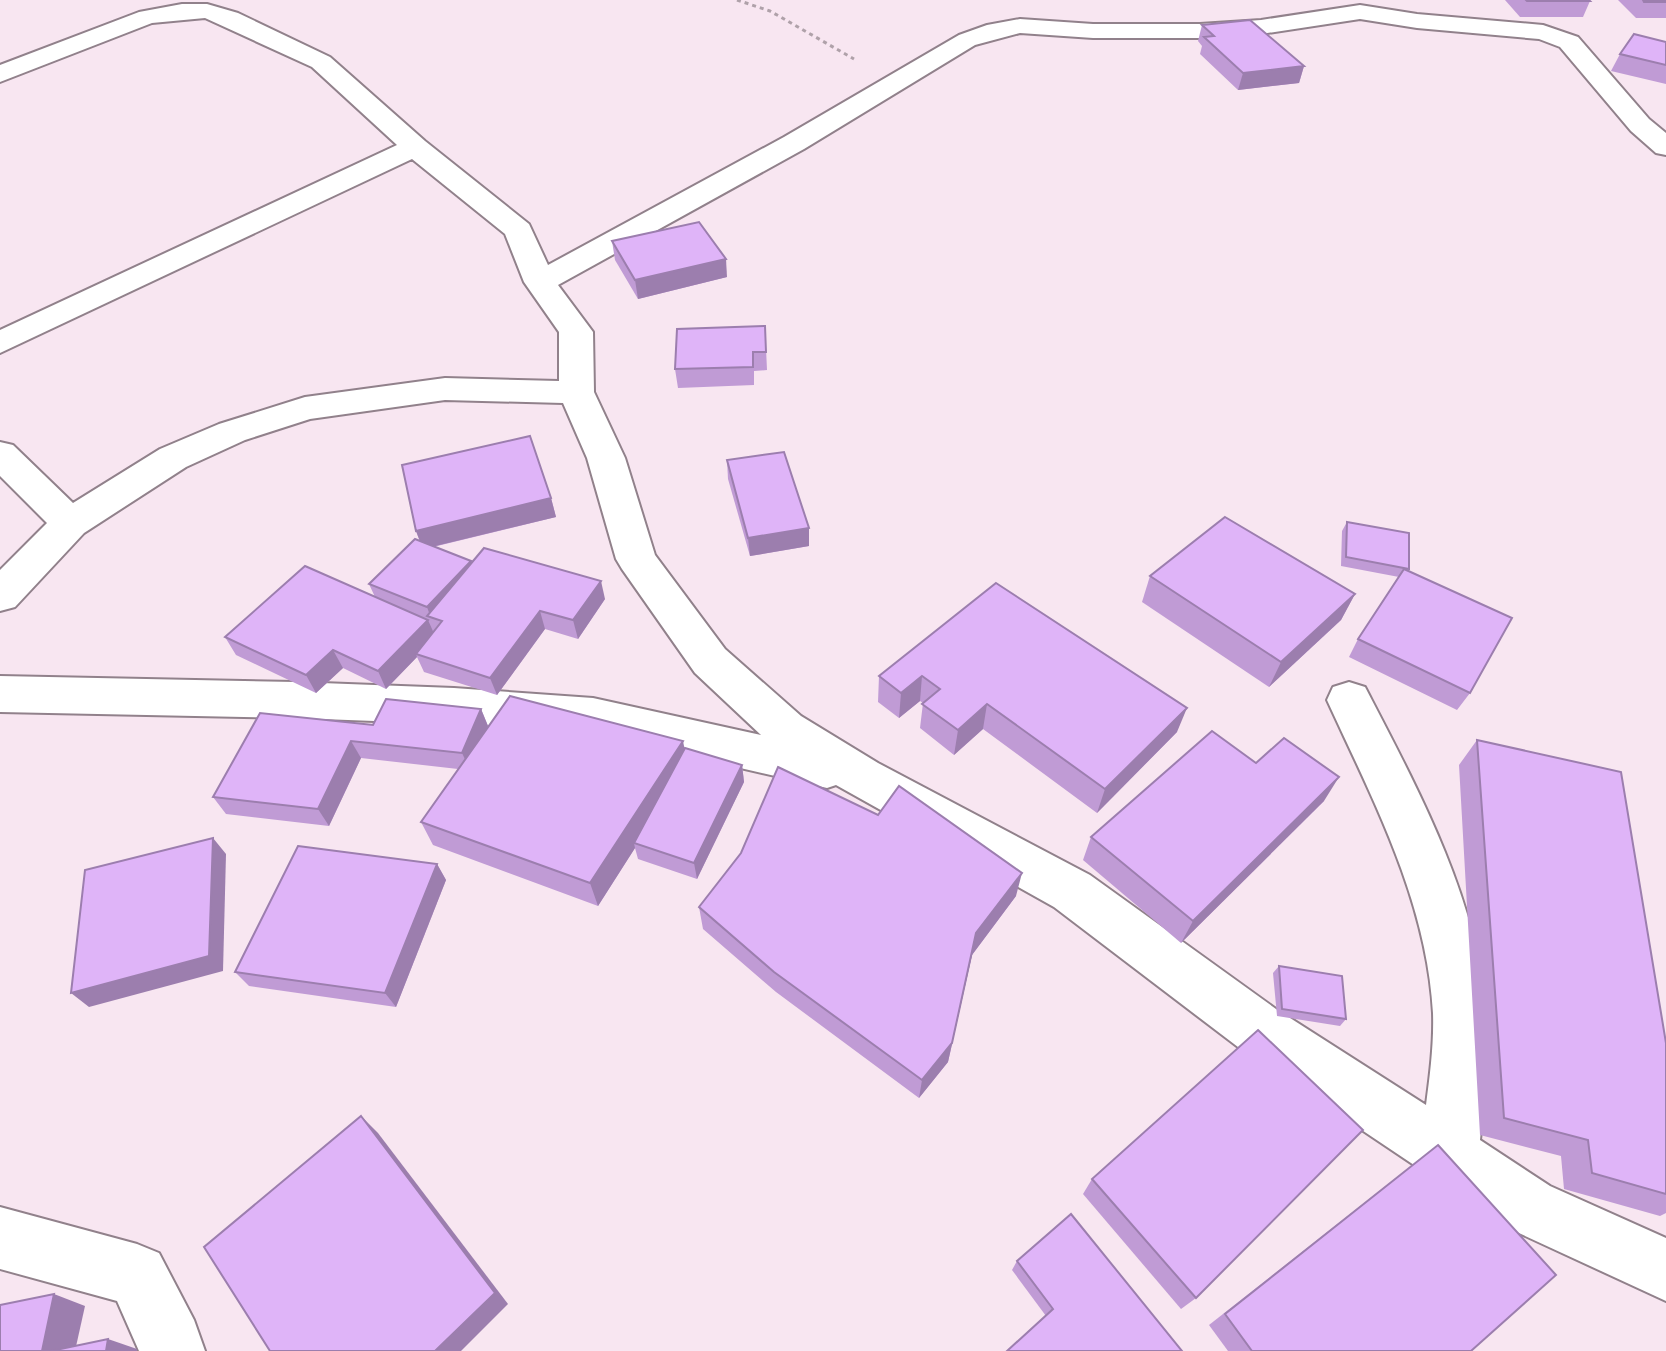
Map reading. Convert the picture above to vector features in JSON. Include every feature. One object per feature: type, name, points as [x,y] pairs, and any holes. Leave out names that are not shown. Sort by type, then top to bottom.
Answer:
[{"type":"street","points":[[540,282],[794,143],[967,40],[995,30],[1045,26],[1093,31],[1200,31],[1261,27],[1359,6],[1559,36],[1569,42],[1640,125],[1666,147]]},
{"type":"street","points":[[0,74],[147,17],[207,11],[230,18],[321,62],[415,147],[518,230],[540,282],[576,332],[576,392],[606,458],[636,559],[710,661],[785,729],[861,777],[1072,891],[1257,1028],[1529,1207],[1666,1270]]},
{"type":"street","points":[[0,343],[415,147]]},
{"type":"street","points":[[0,596],[70,523],[173,458],[232,432],[305,408],[445,389],[576,392]]},
{"type":"street","points":[[0,454],[70,523]]},
{"type":"street","points":[[0,694],[342,702],[593,716],[861,777]]},
{"type":"street","points":[[1349,700],[1429,870],[1446,928],[1460,1015],[1449,1155]]},
{"type":"street","points":[[0,1238],[137,1275],[171,1343],[172,1351]]},
{"type":"path","points":[[737,0],[770,11],[803,28],[893,82]]},
{"type":"building","points":[[1589,0],[1590,1],[1527,1]]},
{"type":"building","points":[[1666,0],[1666,2],[1644,2]]},
{"type":"building","points":[[1250,20],[1304,66],[1243,73],[1204,37],[1214,36],[1202,25]]},
{"type":"building","points":[[1634,34],[1666,42],[1666,65],[1620,54]]},
{"type":"building","points":[[699,222],[726,259],[635,280],[612,241]]},
{"type":"building","points":[[765,326],[766,352],[753,352],[753,367],[675,369],[677,329]]},
{"type":"building","points":[[530,436],[551,498],[416,531],[402,465]]},
{"type":"building","points":[[784,452],[809,528],[748,538],[727,460]]},
{"type":"building","points":[[1225,517],[1355,594],[1281,662],[1150,576]]},
{"type":"building","points":[[1347,522],[1409,533],[1409,569],[1346,557]]},
{"type":"building","points":[[415,539],[471,561],[427,607],[369,584]]},
{"type":"building","points":[[484,548],[601,581],[573,620],[540,611],[490,678],[416,654],[442,621],[427,616]]},
{"type":"building","points":[[305,566],[428,620],[378,671],[333,650],[306,675],[225,637]]},
{"type":"building","points":[[1404,569],[1512,618],[1470,693],[1358,639]]},
{"type":"building","points":[[996,583],[1187,708],[1105,789],[987,704],[958,730],[922,704],[940,689],[922,676],[901,693],[879,676]]},
{"type":"building","points":[[510,696],[683,741],[590,883],[421,822]]},
{"type":"building","points":[[386,699],[481,709],[462,753],[351,741],[318,809],[213,797],[260,713],[373,725]]},
{"type":"building","points":[[1212,731],[1256,763],[1284,738],[1339,777],[1193,921],[1091,837]]},
{"type":"building","points":[[1477,740],[1621,772],[1666,1043],[1666,1194],[1592,1173],[1588,1140],[1504,1118]]},
{"type":"building","points":[[685,748],[742,765],[694,863],[634,843]]},
{"type":"building","points":[[778,767],[878,815],[899,786],[1022,873],[976,933],[952,1043],[922,1080],[774,972],[699,907],[741,853]]},
{"type":"building","points":[[213,838],[209,956],[71,993],[85,870]]},
{"type":"building","points":[[298,846],[437,864],[385,993],[235,972]]},
{"type":"building","points":[[1279,966],[1342,976],[1346,1019],[1282,1009]]},
{"type":"building","points":[[1258,1030],[1363,1130],[1196,1298],[1092,1179]]},
{"type":"building","points":[[361,1116],[495,1293],[435,1351],[270,1351],[204,1247]]},
{"type":"building","points":[[1438,1145],[1556,1275],[1471,1351],[1252,1351],[1225,1314]]},
{"type":"building","points":[[1071,1214],[1182,1351],[1007,1351],[1053,1309],[1017,1261]]},
{"type":"building","points":[[54,1294],[42,1351],[0,1351],[0,1305]]},
{"type":"building","points":[[108,1339],[106,1351],[51,1351]]}]
